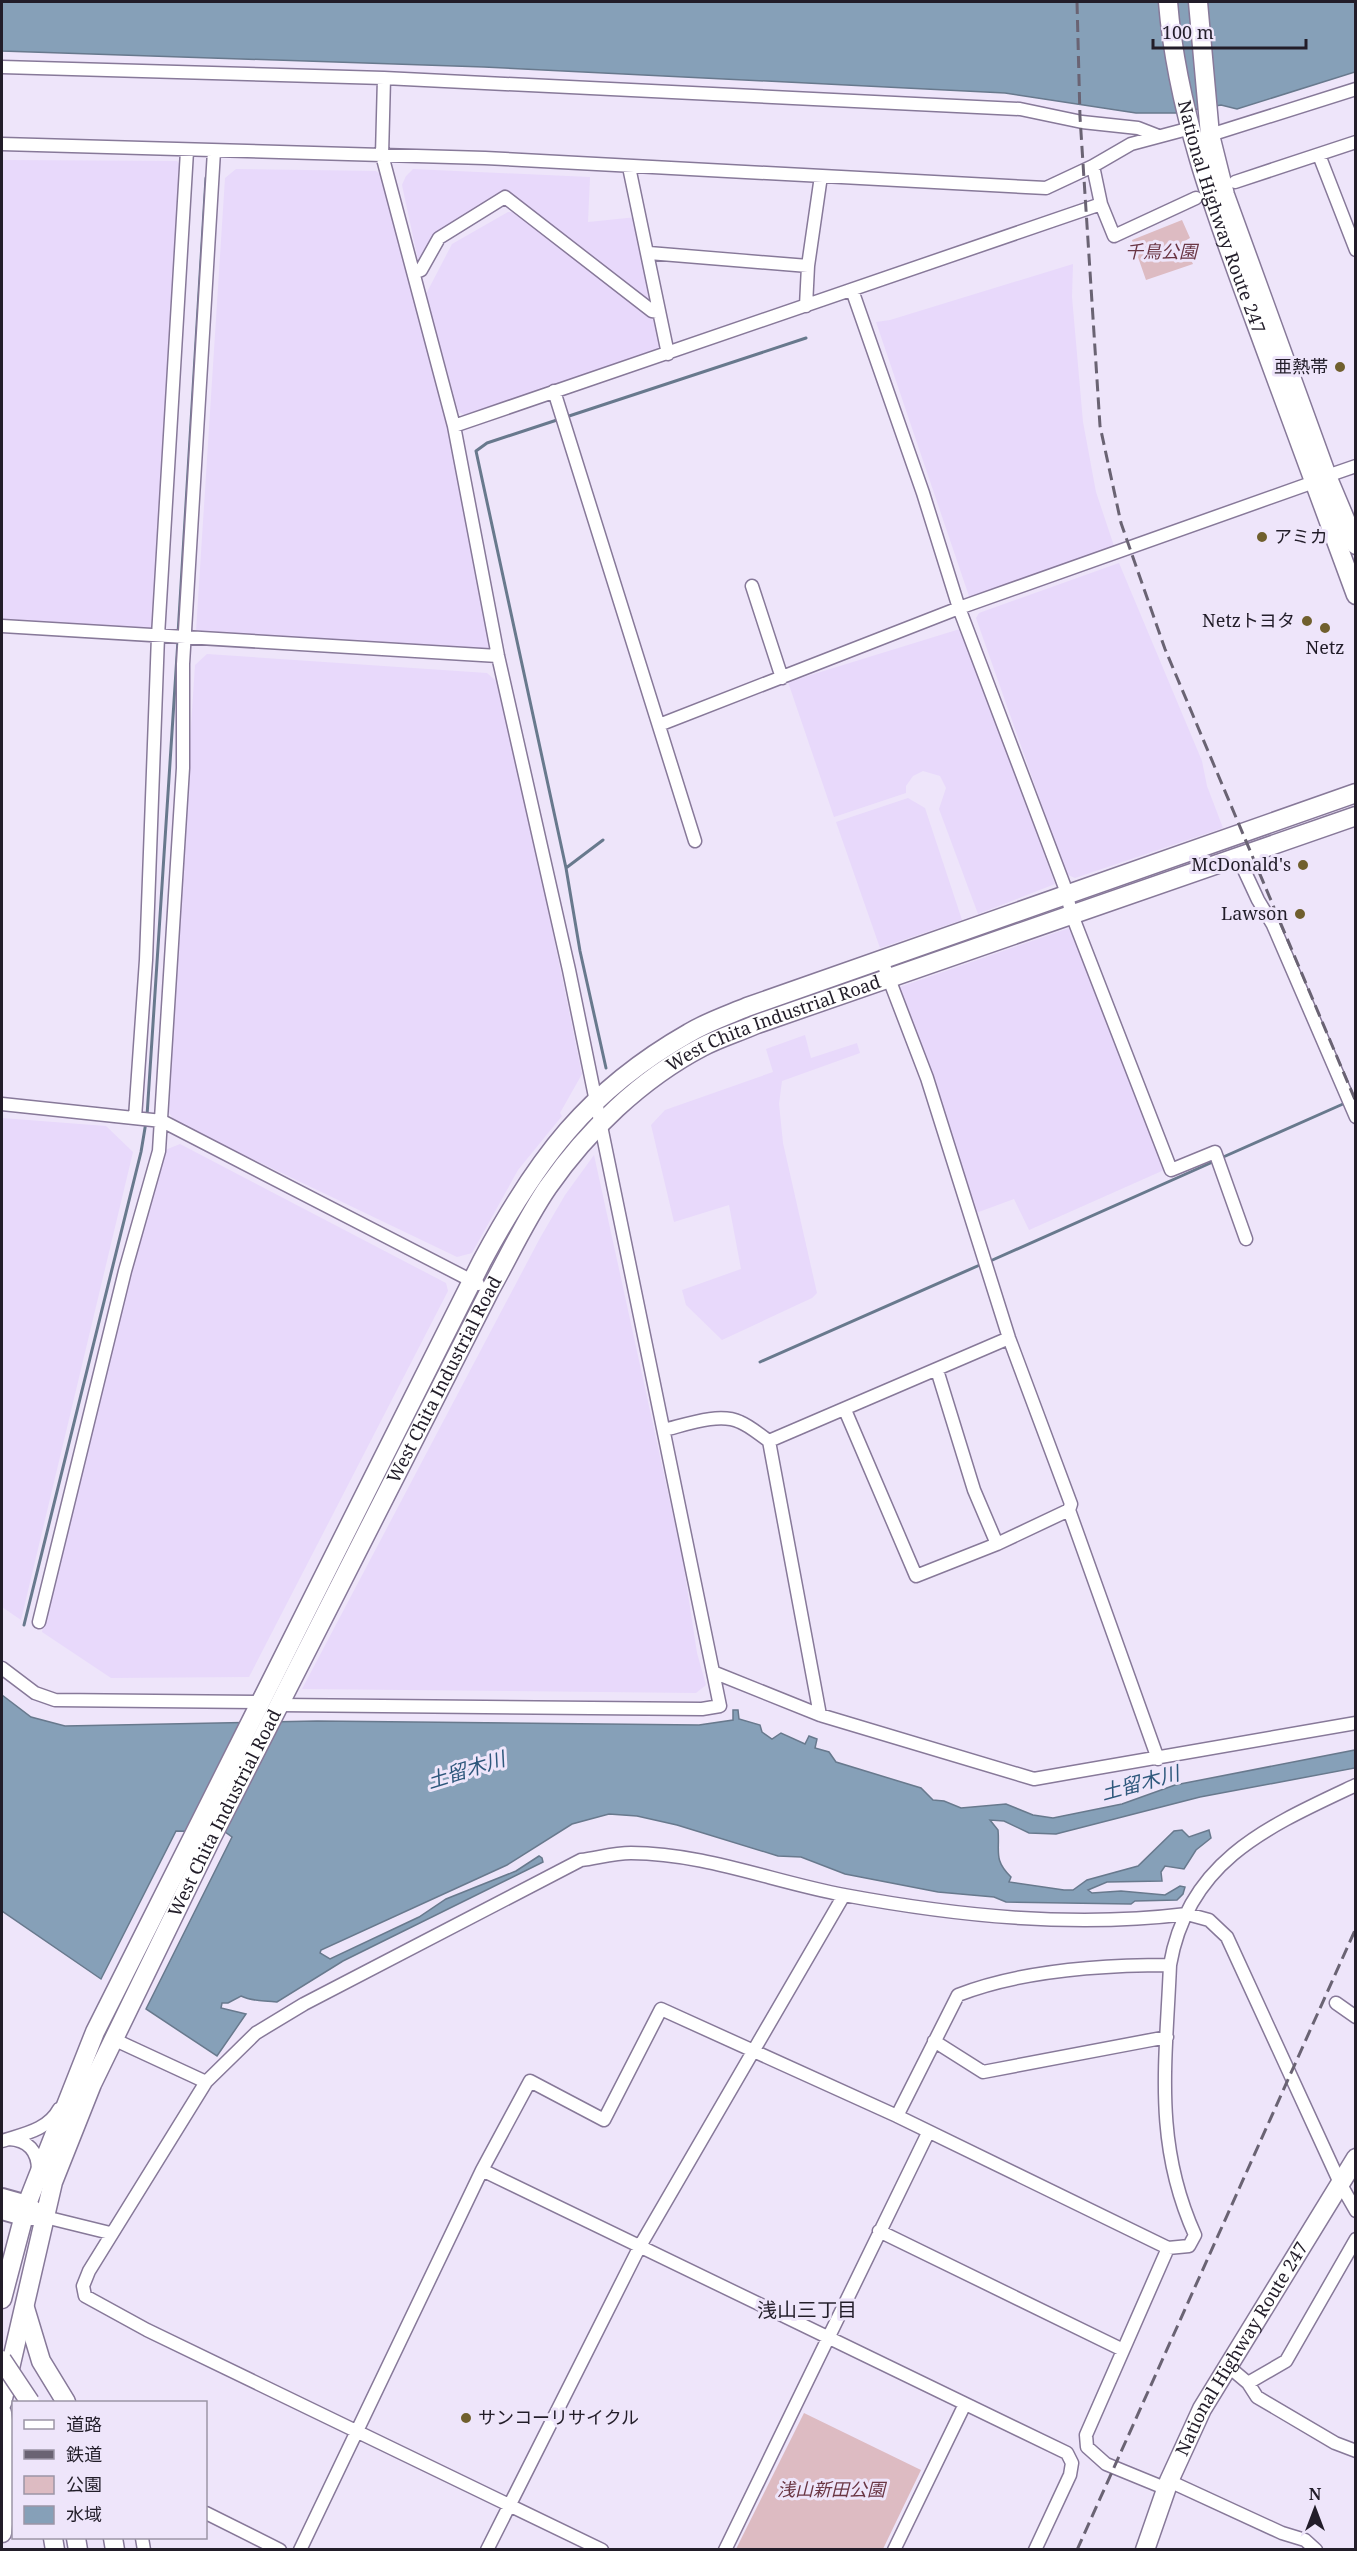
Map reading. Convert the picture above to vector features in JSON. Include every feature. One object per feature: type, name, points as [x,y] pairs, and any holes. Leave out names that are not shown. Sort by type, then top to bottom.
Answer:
[{"type":"highway","name":"National Highway Route 247","points":[[1168,2],[1176,60],[1190,124],[1212,204],[1320,479],[1356,545]]},
{"type":"highway","name":"National Highway Route 247","points":[[1198,2],[1210,126],[1225,195],[1320,479],[1356,595]]},
{"type":"highway","name":"West Chita Industrial Road","points":[[2,2403],[53,2182],[71,2132],[113,2039],[211,1839],[269,1707],[472,1281],[514,1202],[537,1166],[595,1101],[636,1066],[690,1032],[747,1006],[1356,793]]},
{"type":"highway","name":"West Chita Industrial Road","points":[[2,2300],[25,2210],[95,2032],[192,1840],[269,1707],[490,1290],[548,1188],[600,1124],[652,1080],[702,1047],[757,1024],[1356,816]]},
{"type":"highway","name":"National Highway Route 247","points":[[1146,2550],[1168,2485],[1202,2409],[1356,2158]]},
{"type":"highway","points":[[24,2303],[41,2361],[65,2401]]},
{"type":"highway","points":[[2,2360],[29,2401]]},
{"type":"highway","points":[[2,2372],[14,2401]]},
{"type":"highway","points":[[2,2413],[9,2468],[2,2533]]},
{"type":"main road","points":[[2,2197],[25,2210],[45,2217]]},
{"type":"main road","points":[[2,2211],[25,2210]]},
{"type":"street","points":[[2,67],[384,78],[1020,109],[1082,122],[1138,128],[1156,135]]},
{"type":"street","points":[[2,1668],[35,1693],[55,1700],[269,1707],[690,1709],[720,1706],[569,970],[498,656],[454,426],[382,155],[384,78]]},
{"type":"street","points":[[1210,126],[1356,89]]},
{"type":"street","points":[[2,144],[485,158],[1046,188],[1093,166],[1131,144],[1190,124]]},
{"type":"street","points":[[1235,182],[1356,142]]},
{"type":"street","points":[[135,1118],[144,994],[158,636],[187,151]]},
{"type":"street","points":[[39,1622],[124,1271],[159,1151],[183,768],[185,638],[214,151]]},
{"type":"street","points":[[1319,155],[1356,250]]},
{"type":"street","points":[[1093,166],[1101,204],[1114,236],[1196,198]]},
{"type":"street","points":[[629,167],[649,253],[668,354]]},
{"type":"street","points":[[806,306],[808,266],[821,176]]},
{"type":"street","points":[[414,273],[421,270],[439,238],[505,197],[652,311],[659,312]]},
{"type":"street","points":[[454,426],[1101,204]]},
{"type":"street","points":[[649,253],[808,266]]},
{"type":"street","points":[[852,290],[923,493],[959,608],[1067,895],[1072,915],[1171,1170],[1215,1152],[1246,1239]]},
{"type":"street","points":[[554,391],[695,841]]},
{"type":"street","points":[[659,724],[959,608],[1356,466]]},
{"type":"street","points":[[752,586],[782,678]]},
{"type":"street","points":[[2,626],[498,656]]},
{"type":"street","points":[[1238,857],[1273,925],[1356,1117]]},
{"type":"street","points":[[881,958],[927,1078],[1009,1338],[1071,1504],[1069,1510],[1158,1759]]},
{"type":"street","points":[[2,1104],[162,1121],[490,1290]]},
{"type":"street","points":[[769,1441],[1009,1338]]},
{"type":"street","points":[[937,1370],[974,1490],[997,1544]]},
{"type":"street","points":[[845,1410],[916,1576],[997,1544],[1069,1510]]},
{"type":"street","points":[[664,1430],[700,1421],[728,1420],[740,1422],[769,1441],[820,1715]]},
{"type":"street","points":[[712,1672],[820,1715],[1034,1779],[1356,1723]]},
{"type":"street","points":[[300,2550],[482,2170],[530,2081],[604,2120],[661,2008],[897,2116],[1168,2248],[1189,2246],[1195,2235],[1180,2202],[1165,2131],[1170,1965],[1174,1940],[1207,1879],[1227,1857],[1271,1826],[1356,1785]]},
{"type":"street","points":[[603,2550],[510,2503],[357,2433],[117,2315],[85,2296],[83,2286],[111,2233],[206,2082],[256,2033],[304,2004],[581,1860],[629,1853],[676,1857],[843,1895],[1003,1918],[1038,1920],[1187,1914],[1209,1920],[1227,1937],[1340,2183],[1356,2211]]},
{"type":"street","points":[[488,2550],[640,2246],[843,1895]]},
{"type":"street","points":[[897,2116],[958,1995],[971,1990],[1047,1974],[1124,1965],[1170,1965]]},
{"type":"street","points":[[1336,2003],[1356,2017]]},
{"type":"street","points":[[5,2140],[35,2130],[53,2118],[95,2032]]},
{"type":"street","points":[[934,2041],[983,2072],[1167,2037]]},
{"type":"street","points":[[113,2039],[206,2082]]},
{"type":"street","points":[[725,2550],[928,2133]]},
{"type":"street","points":[[5,2140],[23,2141],[33,2149],[37,2160],[37,2177]]},
{"type":"street","points":[[482,2170],[1067,2453],[1072,2463],[1070,2475],[1035,2550]]},
{"type":"street","points":[[45,2217],[111,2233]]},
{"type":"street","points":[[879,2231],[1123,2350]]},
{"type":"street","points":[[1248,2384],[1286,2361],[1356,2240]]},
{"type":"street","points":[[1168,2248],[1086,2435],[1087,2447],[1106,2464],[1168,2485],[1313,2544],[1316,2550]]},
{"type":"street","points":[[1229,2367],[1248,2384],[1257,2397],[1335,2443],[1356,2451]]},
{"type":"street","points":[[894,2550],[965,2404]]},
{"type":"street","points":[[207,2514],[280,2550]]},
{"type":"shaded area","points":[[2,160],[177,161],[191,177],[160,628],[149,637],[2,627]]},
{"type":"shaded area","points":[[236,169],[376,171],[387,178],[451,433],[494,656],[205,642],[196,631],[225,178]]},
{"type":"shaded area","points":[[413,169],[590,177],[588,222],[637,217],[657,302],[650,307],[505,192],[432,237],[425,260],[418,260],[402,185],[406,176]]},
{"type":"shaded area","points":[[508,212],[515,212],[661,326],[664,348],[464,415],[458,411],[426,294],[452,244]]},
{"type":"shaded area","points":[[1073,264],[1072,297],[1083,422],[1096,492],[1118,558],[972,605],[876,322],[890,320]]},
{"type":"shaded area","points":[[1119,563],[1202,761],[1207,786],[1223,828],[1075,878],[1066,874],[976,618],[979,613]]},
{"type":"shaded area","points":[[963,628],[1055,884],[978,914],[939,809],[946,788],[940,776],[923,771],[913,776],[906,786],[906,793],[834,817],[788,682]]},
{"type":"shaded area","points":[[207,654],[487,673],[502,686],[582,1074],[560,1113],[562,1116],[518,1170],[472,1253],[457,1257],[175,1122],[166,1108],[195,665]]},
{"type":"shaded area","points":[[908,798],[925,808],[962,920],[880,948],[836,822]]},
{"type":"shaded area","points":[[1069,928],[1135,1087],[1164,1170],[1029,1230],[1014,1199],[976,1213],[897,988]]},
{"type":"shaded area","points":[[805,1035],[811,1058],[857,1043],[860,1053],[782,1081],[779,1104],[783,1143],[817,1293],[812,1298],[722,1340],[686,1305],[682,1290],[741,1269],[729,1205],[674,1222],[651,1125],[665,1110],[773,1072],[766,1049]]},
{"type":"shaded area","points":[[2,1118],[106,1126],[133,1152],[21,1620],[2,1607]]},
{"type":"shaded area","points":[[180,1144],[446,1283],[448,1291],[249,1677],[111,1678],[42,1632],[160,1152]]},
{"type":"shaded area","points":[[594,1155],[683,1561],[697,1653],[706,1685],[696,1693],[302,1689],[540,1238],[565,1195]]},
{"type":"green space","name":"千鳥公園","points":[[1182,220],[1190,238],[1183,242],[1193,264],[1146,280],[1132,240]]},
{"type":"green space","name":"浅山新田公園","points":[[804,2413],[921,2470],[883,2549],[736,2549]]},
{"type":"water","points":[[2,2],[1356,2],[1355,72],[1237,109],[1221,105],[1176,113],[1136,113],[1005,93],[484,67],[2,51]]},
{"type":"water","name":"土留木川","points":[[2,1695],[31,1717],[65,1726],[317,1721],[699,1725],[733,1720],[733,1710],[738,1710],[739,1719],[760,1725],[762,1732],[772,1739],[781,1733],[805,1744],[809,1736],[817,1739],[815,1748],[829,1752],[836,1762],[921,1788],[933,1800],[944,1801],[961,1808],[1006,1804],[1033,1815],[1053,1818],[1122,1804],[1175,1785],[1355,1750],[1355,1768],[1200,1797],[1056,1834],[1029,1833],[1004,1821],[990,1820],[998,1830],[1000,1860],[1011,1877],[1009,1882],[1064,1890],[1073,1890],[1087,1880],[1138,1866],[1174,1831],[1182,1830],[1189,1837],[1209,1830],[1211,1838],[1196,1850],[1184,1869],[1165,1866],[1161,1872],[1162,1881],[1107,1882],[1088,1890],[1092,1893],[1121,1891],[1165,1895],[1180,1886],[1185,1887],[1183,1894],[1177,1900],[1135,1901],[1131,1904],[1006,1902],[994,1897],[938,1892],[845,1874],[801,1857],[778,1856],[677,1825],[637,1816],[609,1814],[572,1824],[507,1865],[321,1950],[320,1953],[330,1959],[419,1917],[446,1899],[516,1871],[539,1856],[542,1858],[543,1862],[343,1961],[277,2002],[254,2000],[241,1996],[228,2003],[222,2003],[221,2008],[246,2014],[217,2056],[146,2009],[232,1837],[225,1832],[176,1831],[101,1979],[2,1911]]},
{"type":"waterway","points":[[178,634],[206,178]]},
{"type":"waterway","points":[[566,417],[806,338]]},
{"type":"waterway","points":[[560,419],[487,443],[476,451],[566,868]]},
{"type":"waterway","points":[[147,1116],[178,640]]},
{"type":"waterway","points":[[603,840],[566,868],[580,951],[606,1068]]},
{"type":"waterway","points":[[1221,1158],[1343,1104]]},
{"type":"waterway","points":[[24,1625],[141,1152],[146,1122]]},
{"type":"waterway","points":[[988,1262],[1215,1161]]},
{"type":"waterway","points":[[760,1362],[982,1264]]},
{"type":"railway","points":[[1077,2],[1080,117],[1100,426],[1121,523],[1165,649],[1356,1102]]},
{"type":"railway","points":[[1077,2550],[1356,1928]]},
{"type":"place","name":"亜熱帯","points":[[1340,367]]},
{"type":"place","name":"アミカ","points":[[1262,537]]},
{"type":"place","name":"Netzトヨタ","points":[[1307,621]]},
{"type":"place","name":"Netz","points":[[1325,628]]},
{"type":"place","name":"McDonald's","points":[[1303,865]]},
{"type":"place","name":"Lawson","points":[[1300,914]]},
{"type":"place","name":"サンコーリサイクル","points":[[466,2418]]},
{"type":"district","name":"浅山三丁目","points":[[807,2310]]}]
